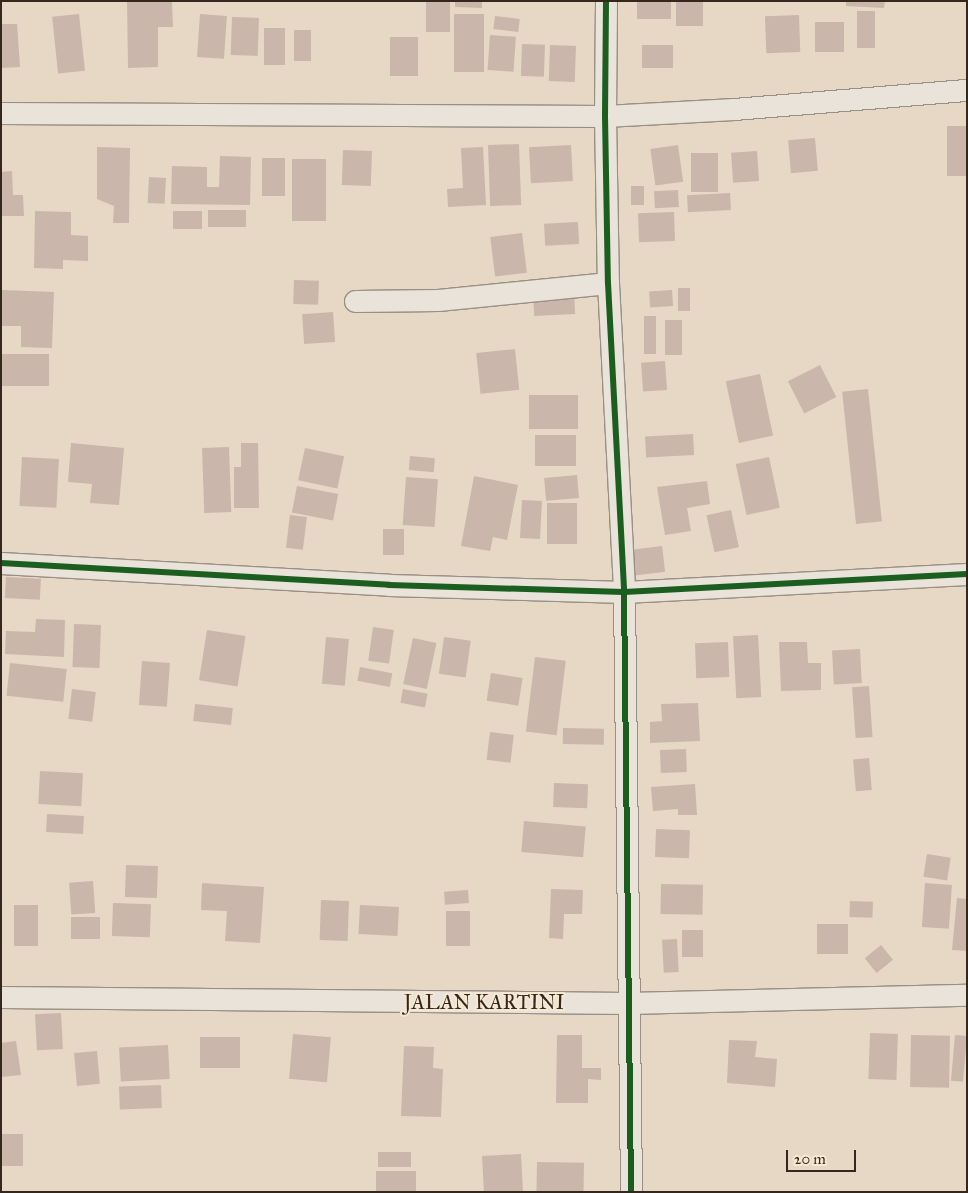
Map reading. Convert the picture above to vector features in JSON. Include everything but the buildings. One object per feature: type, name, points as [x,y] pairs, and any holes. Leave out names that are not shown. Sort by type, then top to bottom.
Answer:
[{"type":"street","points":[[606,1],[605,116],[608,283],[624,592],[631,1192]]},
{"type":"street","points":[[1,113],[605,116],[734,109],[967,90]]},
{"type":"street","points":[[354,301],[438,300],[608,283]]},
{"type":"street","points":[[1,563],[389,585],[624,592],[967,574]]},
{"type":"street","name":"JALAN KARTINI","points":[[1,997],[628,1003],[967,995]]},
{"type":"cycle path","points":[[606,1],[605,116],[608,283],[624,592],[631,1192]]},
{"type":"cycle path","points":[[1,563],[389,585],[624,592],[967,574]]}]
